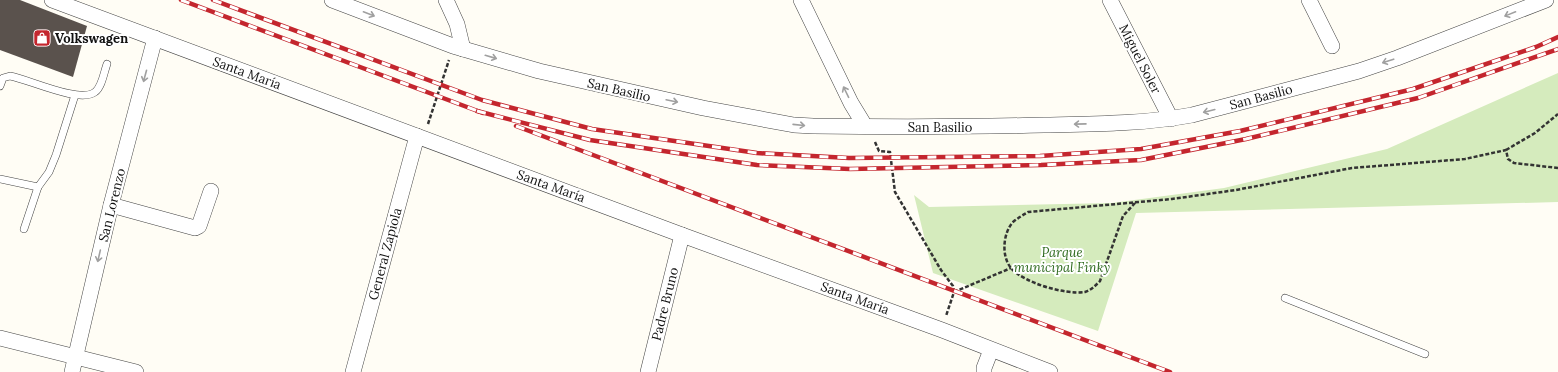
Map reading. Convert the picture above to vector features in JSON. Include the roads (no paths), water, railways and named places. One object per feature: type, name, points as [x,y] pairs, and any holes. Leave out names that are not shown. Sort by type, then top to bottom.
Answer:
[{"type":"street","name":"Santa María","points":[[52,0],[682,235],[942,330],[1050,372]]},
{"type":"street","name":"San Basilio","points":[[332,0],[458,48],[547,73],[703,108],[794,125],[933,128],[1127,122],[1171,119],[1240,103],[1359,71],[1397,58],[1546,0]]},
{"type":"street","points":[[446,0],[457,24],[458,48]]},
{"type":"street","points":[[801,0],[851,103],[865,126]]},
{"type":"street","name":"Miguel Soler","points":[[1110,0],[1171,119]]},
{"type":"street","points":[[1309,0],[1332,46]]},
{"type":"street","name":"San Lorenzo","points":[[72,372],[111,205],[155,38]]},
{"type":"street","name":"General Zapiola","points":[[353,372],[417,136]]},
{"type":"street","points":[[111,205],[195,228],[199,226],[211,191]]},
{"type":"street","name":"Padre Bruno","points":[[648,372],[682,235]]},
{"type":"street","points":[[0,338],[136,372]]},
{"type":"street","points":[[984,372],[984,368],[991,350]]},
{"type":"lane","points":[[0,86],[3,78],[10,76],[75,95],[88,96],[95,92],[107,64]]},
{"type":"lane","points":[[24,229],[38,187],[48,172],[56,155],[75,95]]},
{"type":"lane","points":[[0,179],[38,187]]},
{"type":"lane","points":[[1285,298],[1425,354]]},
{"type":"railway","points":[[181,0],[483,113]]},
{"type":"railway","points":[[213,0],[482,100],[592,129],[757,153],[849,158],[1040,156],[1141,149],[1240,131],[1413,89],[1536,47],[1558,37]]},
{"type":"railway","points":[[477,111],[590,140],[757,165],[850,169],[1041,165],[1141,160],[1246,139],[1418,98],[1558,49]]},
{"type":"railway","points":[[516,126],[1170,372]]},
{"type":"place","name":"Volkswagen","points":[[42,38]]},
{"type":"park label","name":"Parque municipal Finky","points":[[1062,260]]}]
